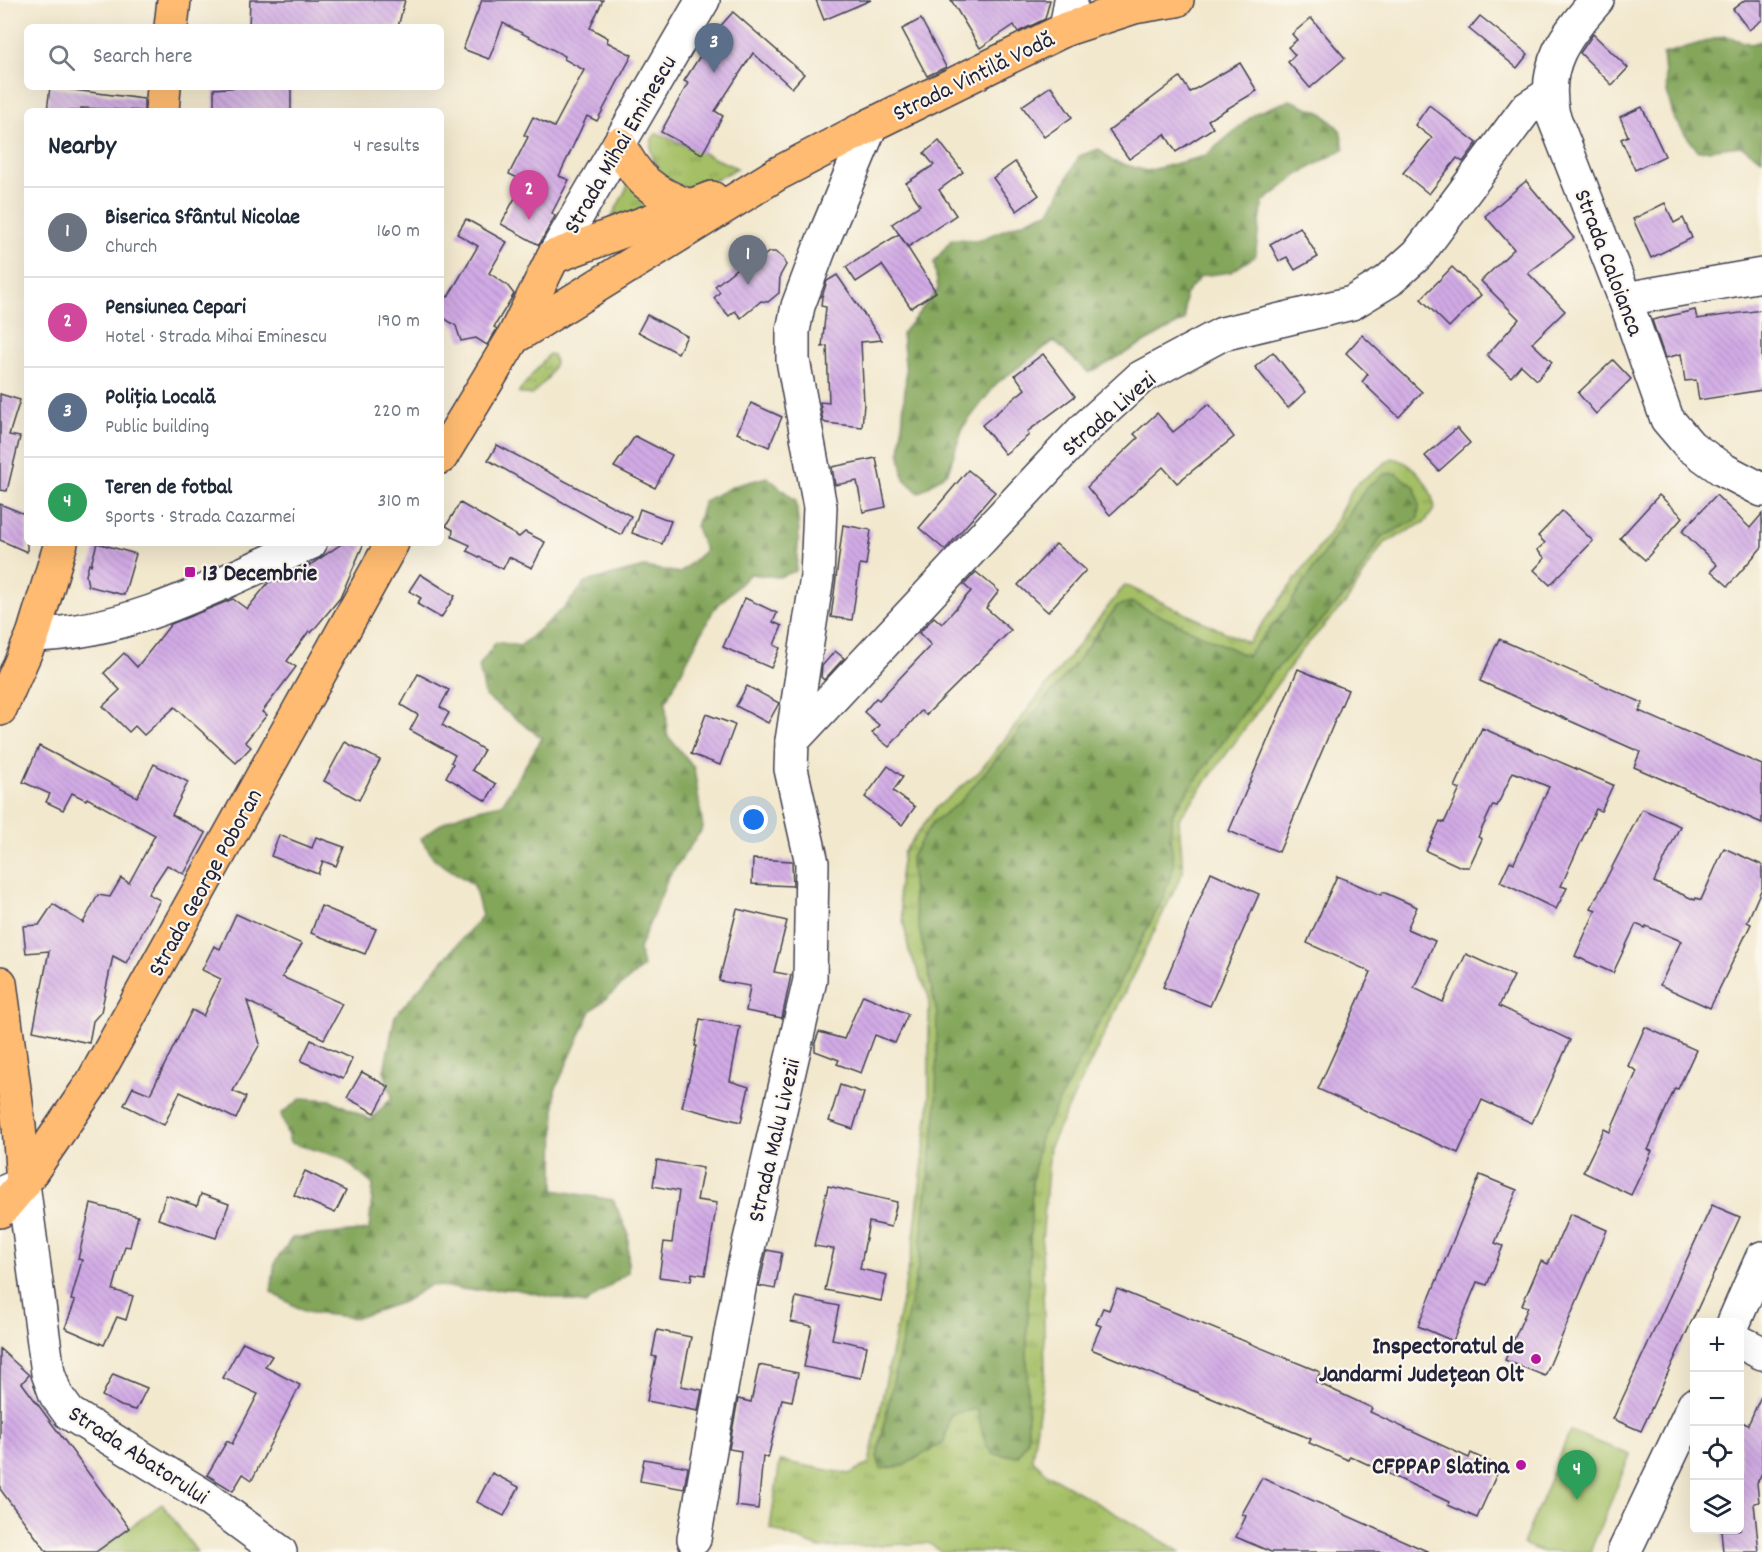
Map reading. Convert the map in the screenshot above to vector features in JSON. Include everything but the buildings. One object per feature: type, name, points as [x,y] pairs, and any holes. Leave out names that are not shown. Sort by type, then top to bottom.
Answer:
[{"type":"main road","points":[[171,24],[174,0]]},
{"type":"main road","name":"Strada Vintilă Vodă","points":[[513,338],[777,174],[871,125],[1068,15],[1134,8],[1177,0]]},
{"type":"main road","points":[[162,108],[164,90]]},
{"type":"main road","points":[[618,144],[630,166],[644,182],[660,195],[689,206]]},
{"type":"main road","name":"Strada Vintilă Vodă","points":[[553,257],[777,174]]},
{"type":"main road","points":[[444,453],[513,338],[553,257],[572,277],[591,290]]},
{"type":"main road","points":[[0,709],[33,635],[59,546]]},
{"type":"main road","name":"Strada George Poboran","points":[[0,1211],[11,1189],[92,1083],[391,546]]},
{"type":"main road","points":[[0,983],[19,1126],[11,1189]]},
{"type":"street","name":"Strada Mihai Eminescu","points":[[553,257],[703,0]]},
{"type":"street","name":"Strada Caloianca","points":[[1598,0],[1559,51],[1549,79],[1548,94],[1553,115],[1625,299],[1667,419],[1690,446],[1722,469],[1762,490]]},
{"type":"street","name":"Strada Livezi","points":[[792,741],[1082,430],[1140,378],[1222,334],[1352,303],[1388,281],[1418,254],[1526,109],[1548,94]]},
{"type":"street","name":"Strada Malu Livezii","points":[[694,1539],[740,1283],[810,981],[812,862],[794,790],[792,741],[820,542],[820,507],[793,360],[793,332],[798,306],[819,250],[871,125]]},
{"type":"street","points":[[1625,299],[1762,275]]},
{"type":"street","points":[[33,635],[83,632],[119,622],[184,600],[303,546]]},
{"type":"street","name":"Strada Abatorului","points":[[11,1189],[48,1373],[56,1395],[69,1413],[204,1496],[280,1552]]},
{"type":"street","points":[[1736,1318],[1762,1258]]},
{"type":"street","points":[[1744,1344],[1762,1353]]},
{"type":"street","points":[[1624,1552],[1690,1415]]},
{"type":"green space","points":[[1724,36],[1751,44],[1762,41],[1762,159],[1741,146],[1698,151],[1674,119],[1667,92],[1663,54]]},
{"type":"green space","points":[[1290,100],[1322,113],[1340,130],[1344,149],[1302,172],[1263,202],[1255,256],[1231,272],[1201,276],[1185,295],[1185,320],[1089,373],[1054,341],[997,383],[963,427],[948,472],[919,493],[904,479],[900,455],[906,374],[902,334],[938,289],[934,262],[952,239],[979,240],[1050,211],[1079,156],[1099,149],[1112,161],[1147,171],[1205,156],[1256,113]]},
{"type":"green space","points":[[657,133],[737,168],[701,186],[689,188],[681,186],[664,175],[653,158],[652,140]]},
{"type":"green space","points":[[633,176],[661,202],[608,224]]},
{"type":"green space","points":[[549,354],[553,355],[555,363],[548,378],[532,395],[519,393],[519,391]]},
{"type":"green space","points":[[1392,458],[1408,464],[1421,476],[1430,491],[1435,508],[1425,522],[1383,544],[1347,601],[1302,650],[1179,819],[1183,872],[1050,1146],[1042,1241],[1045,1372],[1032,1459],[1047,1474],[1181,1552],[942,1552],[928,1543],[819,1548],[770,1528],[780,1461],[849,1474],[869,1464],[913,1246],[929,1108],[929,997],[909,951],[898,892],[903,853],[935,809],[980,771],[1125,585],[1248,643],[1329,534],[1354,486]]},
{"type":"green space","points":[[1384,474],[1396,474],[1415,487],[1419,504],[1418,519],[1381,537],[1349,591],[1270,676],[1173,812],[1170,836],[1174,865],[1163,898],[1039,1141],[1032,1185],[1027,1339],[1028,1439],[1018,1456],[993,1454],[985,1443],[977,1409],[951,1414],[944,1442],[903,1466],[881,1469],[877,1457],[918,1267],[936,1111],[937,1014],[913,899],[911,857],[933,822],[960,802],[1071,669],[1117,606],[1131,602],[1247,656],[1288,607],[1366,488]]},
{"type":"green space","points":[[767,477],[796,501],[799,532],[796,571],[779,577],[750,574],[714,609],[666,701],[667,735],[694,768],[703,828],[669,876],[639,949],[643,967],[591,1011],[555,1090],[554,1190],[613,1200],[628,1233],[628,1272],[585,1304],[514,1289],[469,1290],[430,1285],[403,1302],[356,1318],[305,1312],[271,1292],[275,1262],[292,1238],[369,1230],[373,1185],[341,1157],[290,1143],[281,1114],[302,1098],[331,1100],[371,1120],[392,1097],[384,1071],[395,1016],[482,916],[474,885],[435,860],[421,839],[439,825],[458,816],[502,804],[542,738],[485,696],[479,666],[496,642],[520,646],[565,607],[586,582],[644,567],[680,573],[705,550],[696,527],[704,501],[734,486]]},
{"type":"green space","points":[[1570,1431],[1630,1455],[1590,1552],[1543,1552],[1523,1544]]},
{"type":"green space","points":[[162,1504],[197,1552],[96,1552]]},
{"type":"place","name":"Poliția Locală","points":[[714,73]]},
{"type":"place","name":"Pensiunea Cepari","points":[[529,220]]},
{"type":"place","name":"Biserica Sfântul Nicolae","points":[[748,285]]},
{"type":"place","name":"13 Decembrie","points":[[190,572]]},
{"type":"place","name":"Inspectoratul de Jandarmi Județean Olt","points":[[1536,1359]]},
{"type":"place","name":"CFPPAP Slatina","points":[[1521,1465]]},
{"type":"place","name":"Teren de fotbal","points":[[1577,1500]]}]
